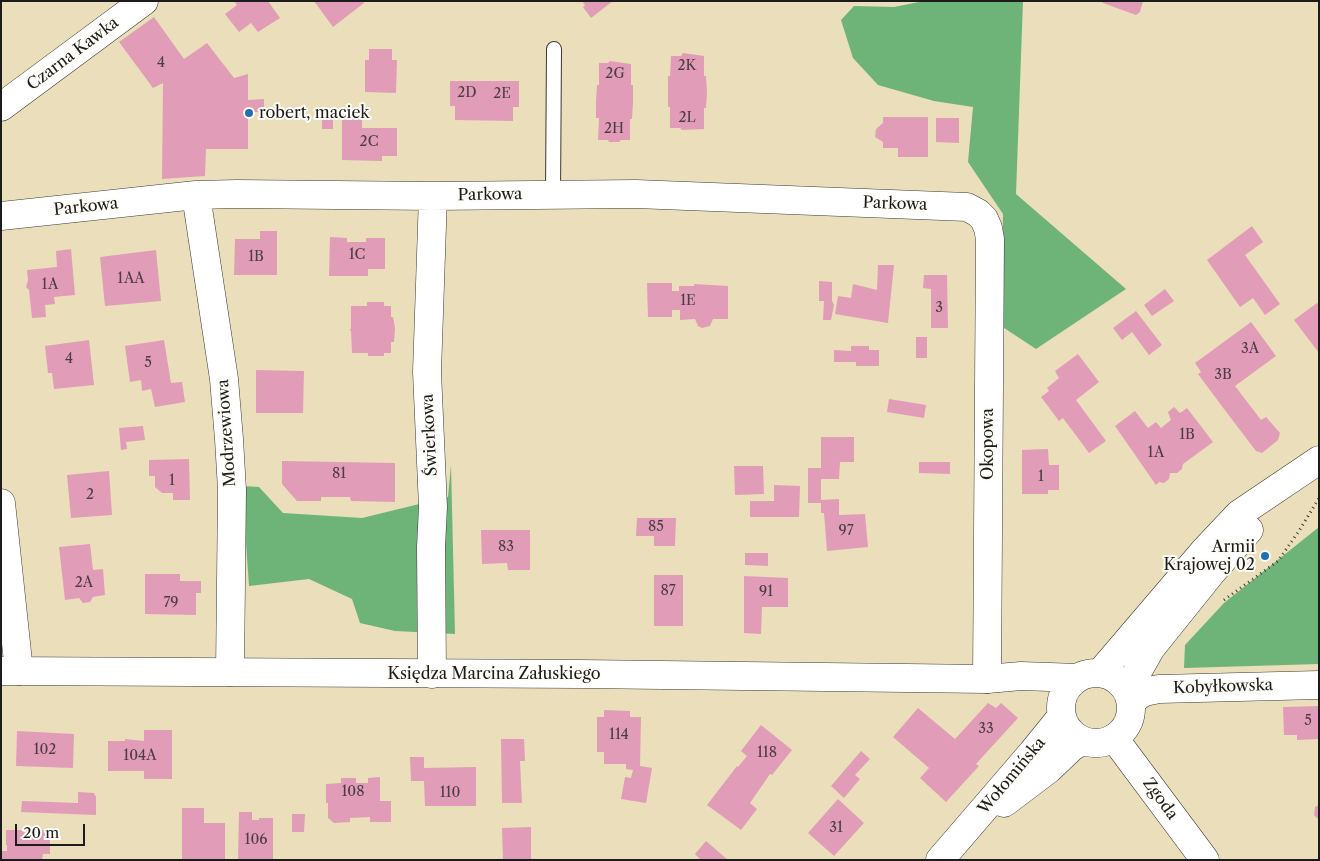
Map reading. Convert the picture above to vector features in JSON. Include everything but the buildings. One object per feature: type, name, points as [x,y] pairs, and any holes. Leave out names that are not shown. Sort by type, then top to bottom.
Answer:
[{"type":"street","name":"Czarna Kawka","points":[[1,107],[144,1]]},
{"type":"street","name":"Parkowa","points":[[1,216],[196,195],[247,194],[433,196],[636,194],[955,206],[967,207],[978,213]]},
{"type":"street","name":"Modrzewiowa","points":[[196,195],[224,379],[229,438],[232,490],[230,672]]},
{"type":"street","name":"Świerkowa","points":[[432,674],[431,547],[433,507],[427,372],[433,196]]},
{"type":"street","name":"Okopowa","points":[[978,213],[984,219],[990,239],[987,679]]},
{"type":"street","points":[[1089,676],[1110,676],[1120,682],[1129,696],[1131,712],[1129,722],[1123,731],[1104,743],[1082,741],[1073,735],[1066,726],[1061,710],[1064,694],[1070,685],[1089,676],[1240,514],[1319,460]]},
{"type":"street","points":[[1129,696],[1150,648],[1212,572],[1297,476]]},
{"type":"street","points":[[1,503],[10,671]]},
{"type":"street","name":"Księdza Marcina Załuskiego","points":[[10,671],[987,679],[1021,676],[1089,676]]},
{"type":"street","name":"Księdza Marcina Załuskiego","points":[[987,679],[1020,685],[1061,710]]},
{"type":"street","name":"Kobyłkowska","points":[[1129,696],[1159,689],[1319,685]]},
{"type":"street","name":"Wołomińska","points":[[940,860],[1061,710]]},
{"type":"street","name":"Zgoda","points":[[1114,738],[1205,860]]},
{"type":"street","name":"Wołomińska","points":[[961,836],[1049,769],[1072,747],[1082,741]]},
{"type":"lane","points":[[553,194],[554,49]]},
{"type":"path","points":[[1217,607],[1242,586],[1278,561],[1319,498]]},
{"type":"green space","points":[[924,1],[1023,1],[1016,194],[1126,289],[1036,349],[1001,326],[1003,214],[968,162],[973,107],[934,101],[878,85],[853,58],[841,20],[854,6],[894,7]]},
{"type":"green space","points":[[451,465],[455,634],[395,631],[360,623],[352,599],[309,579],[249,586],[242,486],[259,487],[283,513],[362,518],[448,497]]},
{"type":"green space","points":[[1319,527],[1319,664],[1184,668],[1185,645],[1224,603]]},
{"type":"place","name":"robert, maciek","points":[[249,113]]},
{"type":"place","name":"Armii Krajowej 02","points":[[1265,556]]}]
